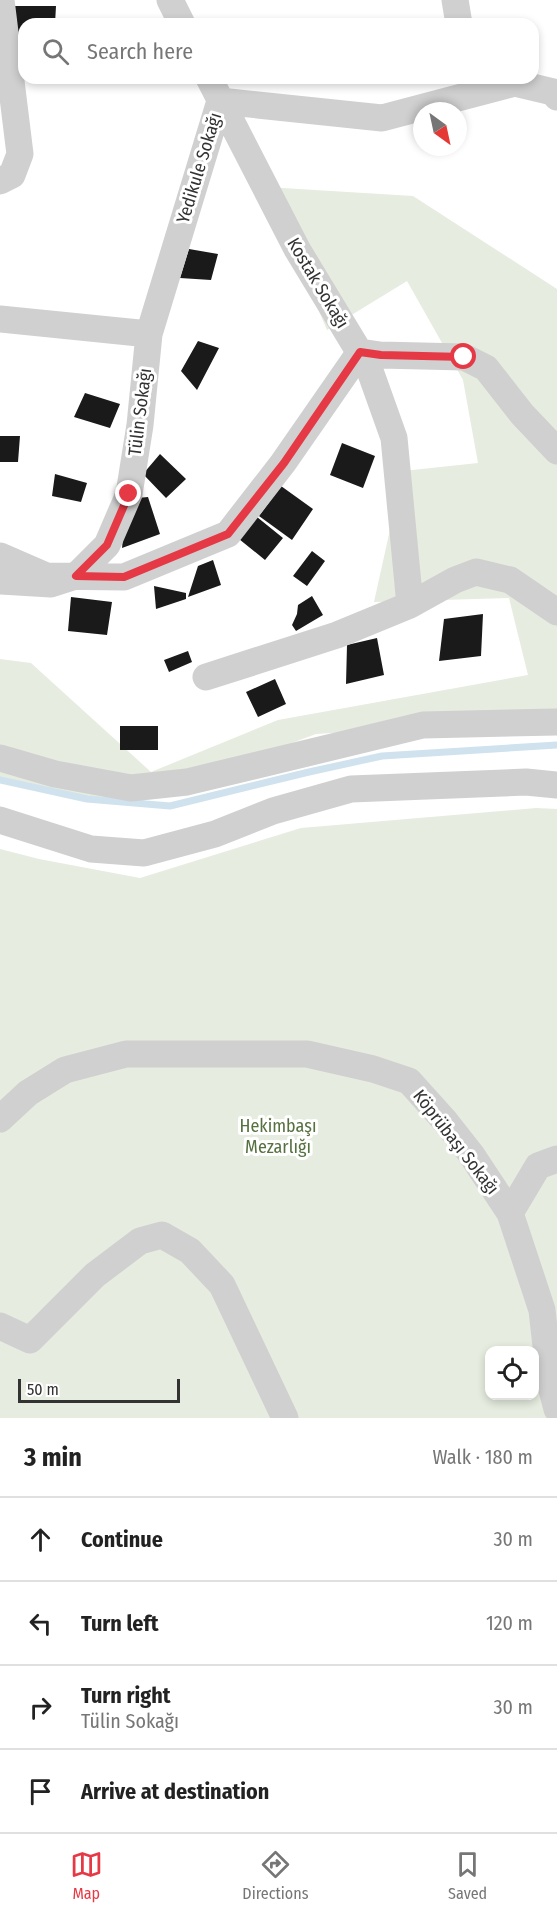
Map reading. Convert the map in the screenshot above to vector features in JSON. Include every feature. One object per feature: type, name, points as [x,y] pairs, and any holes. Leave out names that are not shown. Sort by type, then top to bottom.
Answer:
[{"type":"street","points":[[0,182],[12,175],[20,154],[1,0]]},
{"type":"street","points":[[170,0],[179,18]]},
{"type":"street","points":[[455,0],[458,18]]},
{"type":"street","name":"Yedikule Sokağı","points":[[149,334],[214,89],[382,117],[468,86],[499,84]]},
{"type":"street","name":"Yedikule Sokağı","points":[[518,84],[554,92],[557,97]]},
{"type":"street","name":"Kostak Sokağı","points":[[214,89],[297,249],[369,368],[394,438],[410,605]]},
{"type":"street","points":[[0,319],[149,334]]},
{"type":"street","name":"Tülin Sokağı","points":[[0,582],[51,585],[76,576],[107,545],[129,494],[140,425],[149,334]]},
{"type":"street","points":[[0,556],[46,576],[124,577],[228,534],[284,463],[360,352],[381,355],[464,357],[486,368],[522,414],[557,451]]},
{"type":"street","points":[[206,677],[338,635],[410,605],[455,580],[476,572],[510,580],[557,612]]},
{"type":"street","points":[[0,758],[55,774],[131,788],[187,782],[423,725],[557,722]]},
{"type":"street","points":[[0,820],[91,849],[144,853],[215,834],[273,811],[351,789],[526,782],[557,785]]},
{"type":"street","name":"Köprübaşı Sokağı","points":[[0,1119],[28,1094],[64,1070],[126,1054],[307,1054],[373,1069],[409,1081],[471,1154],[510,1213],[542,1310],[550,1382],[557,1409]]},
{"type":"street","points":[[510,1213],[538,1166],[557,1159]]},
{"type":"street","points":[[0,1326],[30,1340],[95,1275],[140,1241],[162,1235],[190,1251],[222,1286],[285,1418]]},
{"type":"green space","points":[[266,187],[413,196],[557,289],[557,718],[316,734],[127,804],[0,780],[0,659],[31,663],[151,772],[278,720],[528,675],[509,598],[374,602],[403,471],[478,463],[463,380],[407,281],[327,330]]},
{"type":"green space","name":"Hekimbaşı Mezarlığı","points":[[536,808],[557,809],[557,1418],[0,1418],[0,849],[39,859],[140,878],[301,828]]},
{"type":"building","points":[[12,6],[56,6],[55,18],[18,18],[17,54]]},
{"type":"building","points":[[189,249],[218,254],[211,280],[180,278]]},
{"type":"building","points":[[198,341],[219,348],[197,390],[181,371]]},
{"type":"building","points":[[85,393],[120,404],[110,428],[74,417]]},
{"type":"building","points":[[0,436],[20,436],[18,462],[0,462]]},
{"type":"building","points":[[342,443],[375,456],[363,488],[330,475]]},
{"type":"building","points":[[160,454],[186,479],[166,498],[143,474]]},
{"type":"building","points":[[55,474],[87,483],[81,502],[52,496]]},
{"type":"building","points":[[281,486],[313,509],[292,540],[259,516]]},
{"type":"building","points":[[148,497],[160,534],[122,548],[127,499]]},
{"type":"building","points":[[257,517],[283,538],[265,560],[239,539]]},
{"type":"building","points":[[312,551],[325,561],[307,586],[293,576]]},
{"type":"building","points":[[213,560],[221,585],[188,597],[198,566]]},
{"type":"building","points":[[154,586],[186,593],[186,599],[156,609]]},
{"type":"building","points":[[312,596],[323,615],[296,631],[292,625],[298,605]]},
{"type":"building","points":[[71,597],[112,602],[107,635],[68,631]]},
{"type":"building","points":[[483,614],[481,656],[439,661],[444,619]]},
{"type":"building","points":[[377,638],[384,675],[346,684],[347,645]]},
{"type":"building","points":[[188,651],[192,662],[169,672],[164,660]]},
{"type":"building","points":[[275,679],[286,704],[258,717],[246,692]]},
{"type":"building","points":[[120,726],[158,726],[158,750],[120,750]]},
{"type":"waterway","points":[[0,780],[87,799],[170,806],[382,756],[557,745]]},
{"type":"route","points":[[129,494],[107,545],[76,576],[124,577],[228,534],[284,463],[360,352],[381,355],[464,357]]}]
